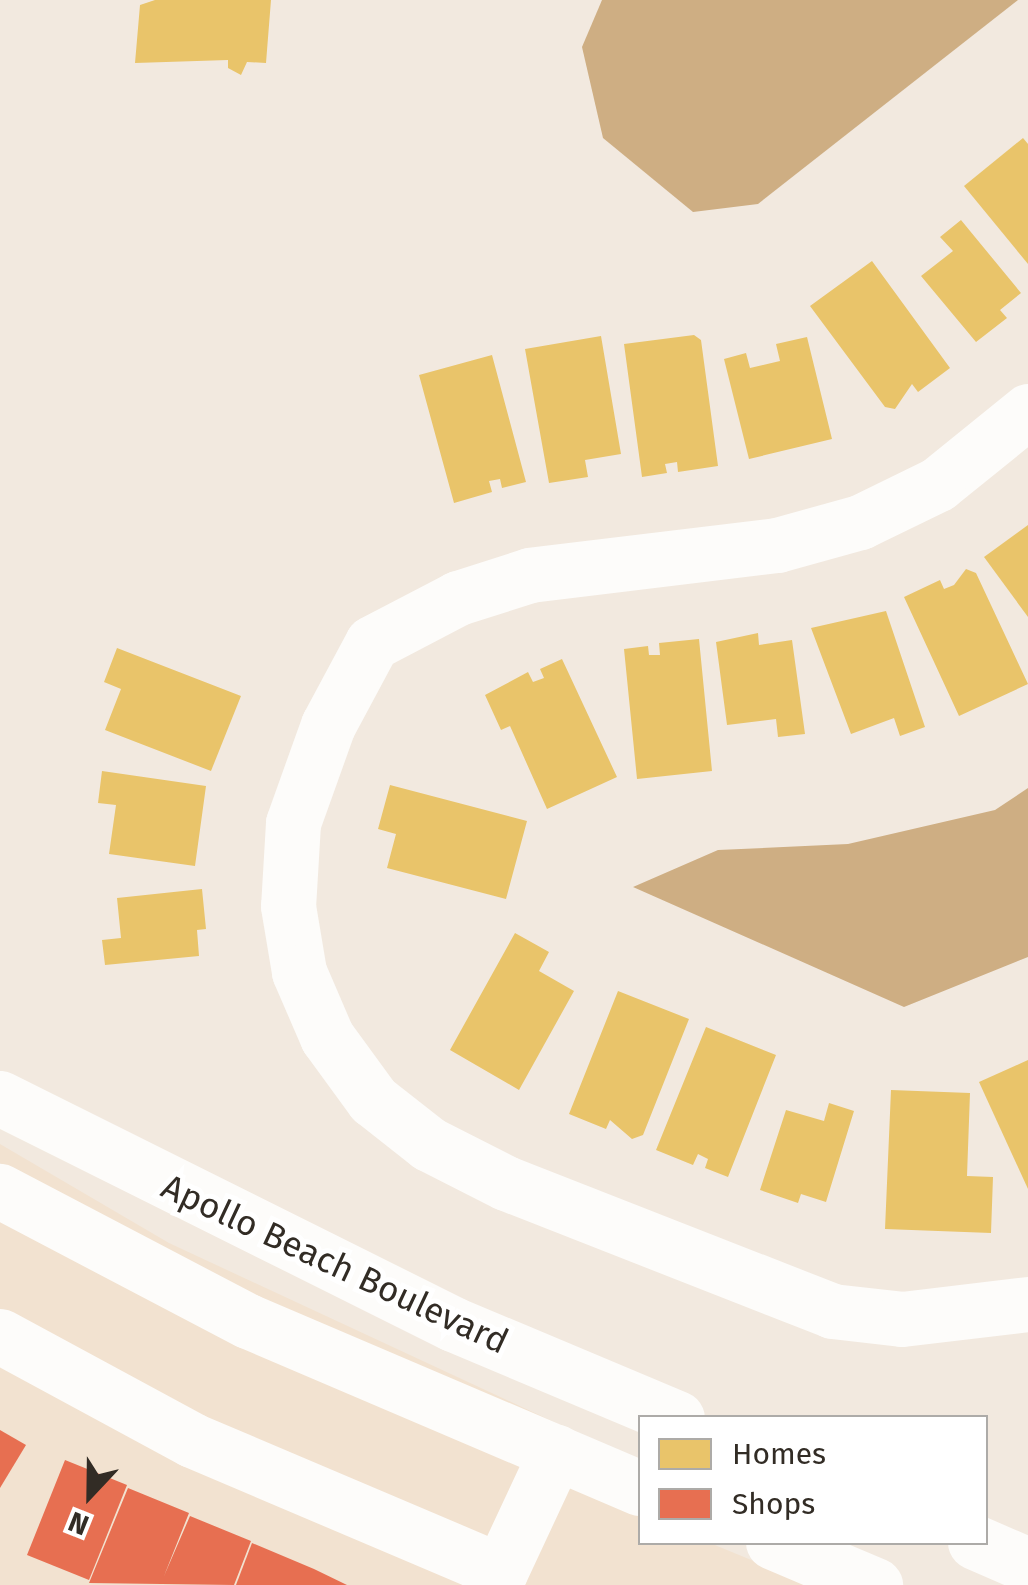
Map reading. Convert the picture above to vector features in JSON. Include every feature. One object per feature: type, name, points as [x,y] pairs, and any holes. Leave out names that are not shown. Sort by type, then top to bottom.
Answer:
[{"type":"street","points":[[1028,411],[938,484],[860,522],[777,545],[530,576],[458,598],[372,643],[328,725],[293,823],[288,906],[299,972],[328,1037],[373,1100],[429,1144],[506,1183],[832,1311],[902,1319],[1028,1304]]},
{"type":"street","name":"Apollo Beach Boulevard","points":[[0,1098],[436,1316],[670,1415]]},
{"type":"street","points":[[0,1191],[248,1320],[638,1487]]},
{"type":"street","points":[[0,1336],[192,1440],[497,1578],[556,1452]]},
{"type":"street","points":[[780,1545],[875,1585]]},
{"type":"street","points":[[982,1545],[1028,1564]]},
{"type":"shaded area","points":[[602,0],[1018,0],[758,204],[693,212],[603,138],[582,47]]},
{"type":"shaded area","points":[[1028,788],[1028,957],[904,1007],[633,887],[718,850],[848,844],[995,810]]},
{"type":"shaded area","points":[[0,1144],[169,1243],[638,1461],[259,1298],[0,1163]]},
{"type":"shaded area","points":[[0,1219],[638,1513],[638,1545],[715,1545],[812,1585],[0,1585]]},
{"type":"building: Homes","points":[[155,0],[271,0],[266,63],[247,62],[241,75],[228,68],[228,60],[135,63],[140,5]]},
{"type":"building: Homes","points":[[1023,138],[1028,144],[1028,264],[964,186]]},
{"type":"building: Homes","points":[[961,220],[1021,293],[1000,310],[1007,318],[976,342],[921,276],[953,251],[940,237]]},
{"type":"building: Homes","points":[[872,261],[950,368],[918,392],[912,384],[895,409],[885,407],[810,306]]},
{"type":"building: Homes","points":[[694,335],[701,340],[718,466],[678,472],[677,462],[665,464],[667,473],[642,477],[624,344]]},
{"type":"building: Homes","points":[[601,336],[621,454],[585,460],[588,477],[549,483],[525,349]]},
{"type":"building: Homes","points":[[807,337],[832,439],[749,459],[724,359],[746,353],[750,368],[780,361],[776,344]]},
{"type":"building: Homes","points":[[492,355],[526,482],[502,488],[500,479],[489,481],[492,492],[454,503],[419,375]]},
{"type":"building: Homes","points":[[1028,525],[1028,617],[984,557]]},
{"type":"building: Homes","points":[[966,569],[976,573],[1028,684],[959,716],[904,597],[940,580],[944,589],[954,585]]},
{"type":"building: Homes","points":[[886,611],[925,727],[900,736],[894,718],[851,734],[811,628]]},
{"type":"building: Homes","points":[[758,633],[759,645],[792,640],[805,734],[778,737],[776,719],[727,725],[716,642]]},
{"type":"building: Homes","points":[[699,639],[712,771],[637,779],[624,649],[648,646],[649,655],[660,655],[659,643]]},
{"type":"building: Homes","points":[[117,648],[241,696],[211,771],[105,730],[121,689],[104,682]]},
{"type":"building: Homes","points":[[562,659],[617,777],[547,809],[510,726],[501,730],[485,695],[528,672],[533,682],[544,678],[540,669]]},
{"type":"building: Homes","points":[[102,771],[206,786],[195,866],[109,854],[116,805],[98,803]]},
{"type":"building: Homes","points":[[390,785],[527,821],[506,899],[387,868],[396,834],[378,829]]},
{"type":"building: Homes","points":[[202,889],[206,929],[197,930],[199,956],[105,965],[102,940],[121,938],[117,898]]},
{"type":"building: Homes","points":[[515,933],[549,952],[539,971],[574,991],[519,1090],[450,1050]]},
{"type":"building: Homes","points":[[618,991],[689,1019],[643,1135],[632,1139],[610,1120],[606,1129],[569,1114]]},
{"type":"building: Homes","points":[[706,1027],[776,1055],[728,1177],[705,1168],[708,1159],[698,1154],[693,1165],[656,1150]]},
{"type":"building: Homes","points":[[1028,1060],[1028,1189],[979,1082]]},
{"type":"building: Homes","points":[[891,1090],[970,1093],[967,1176],[993,1177],[991,1233],[885,1229]]},
{"type":"building: Homes","points":[[829,1103],[854,1111],[826,1202],[801,1194],[798,1203],[760,1190],[786,1110],[824,1121]]},
{"type":"building: Shops","points":[[0,1430],[26,1445],[0,1488]]},
{"type":"building: Shops","points":[[65,1460],[127,1485],[89,1580],[27,1555]]},
{"type":"building: Shops","points":[[128,1488],[189,1513],[164,1576],[190,1516],[251,1541],[234,1585],[89,1583]]},
{"type":"building: Shops","points":[[252,1543],[314,1569],[347,1585],[236,1585]]}]
